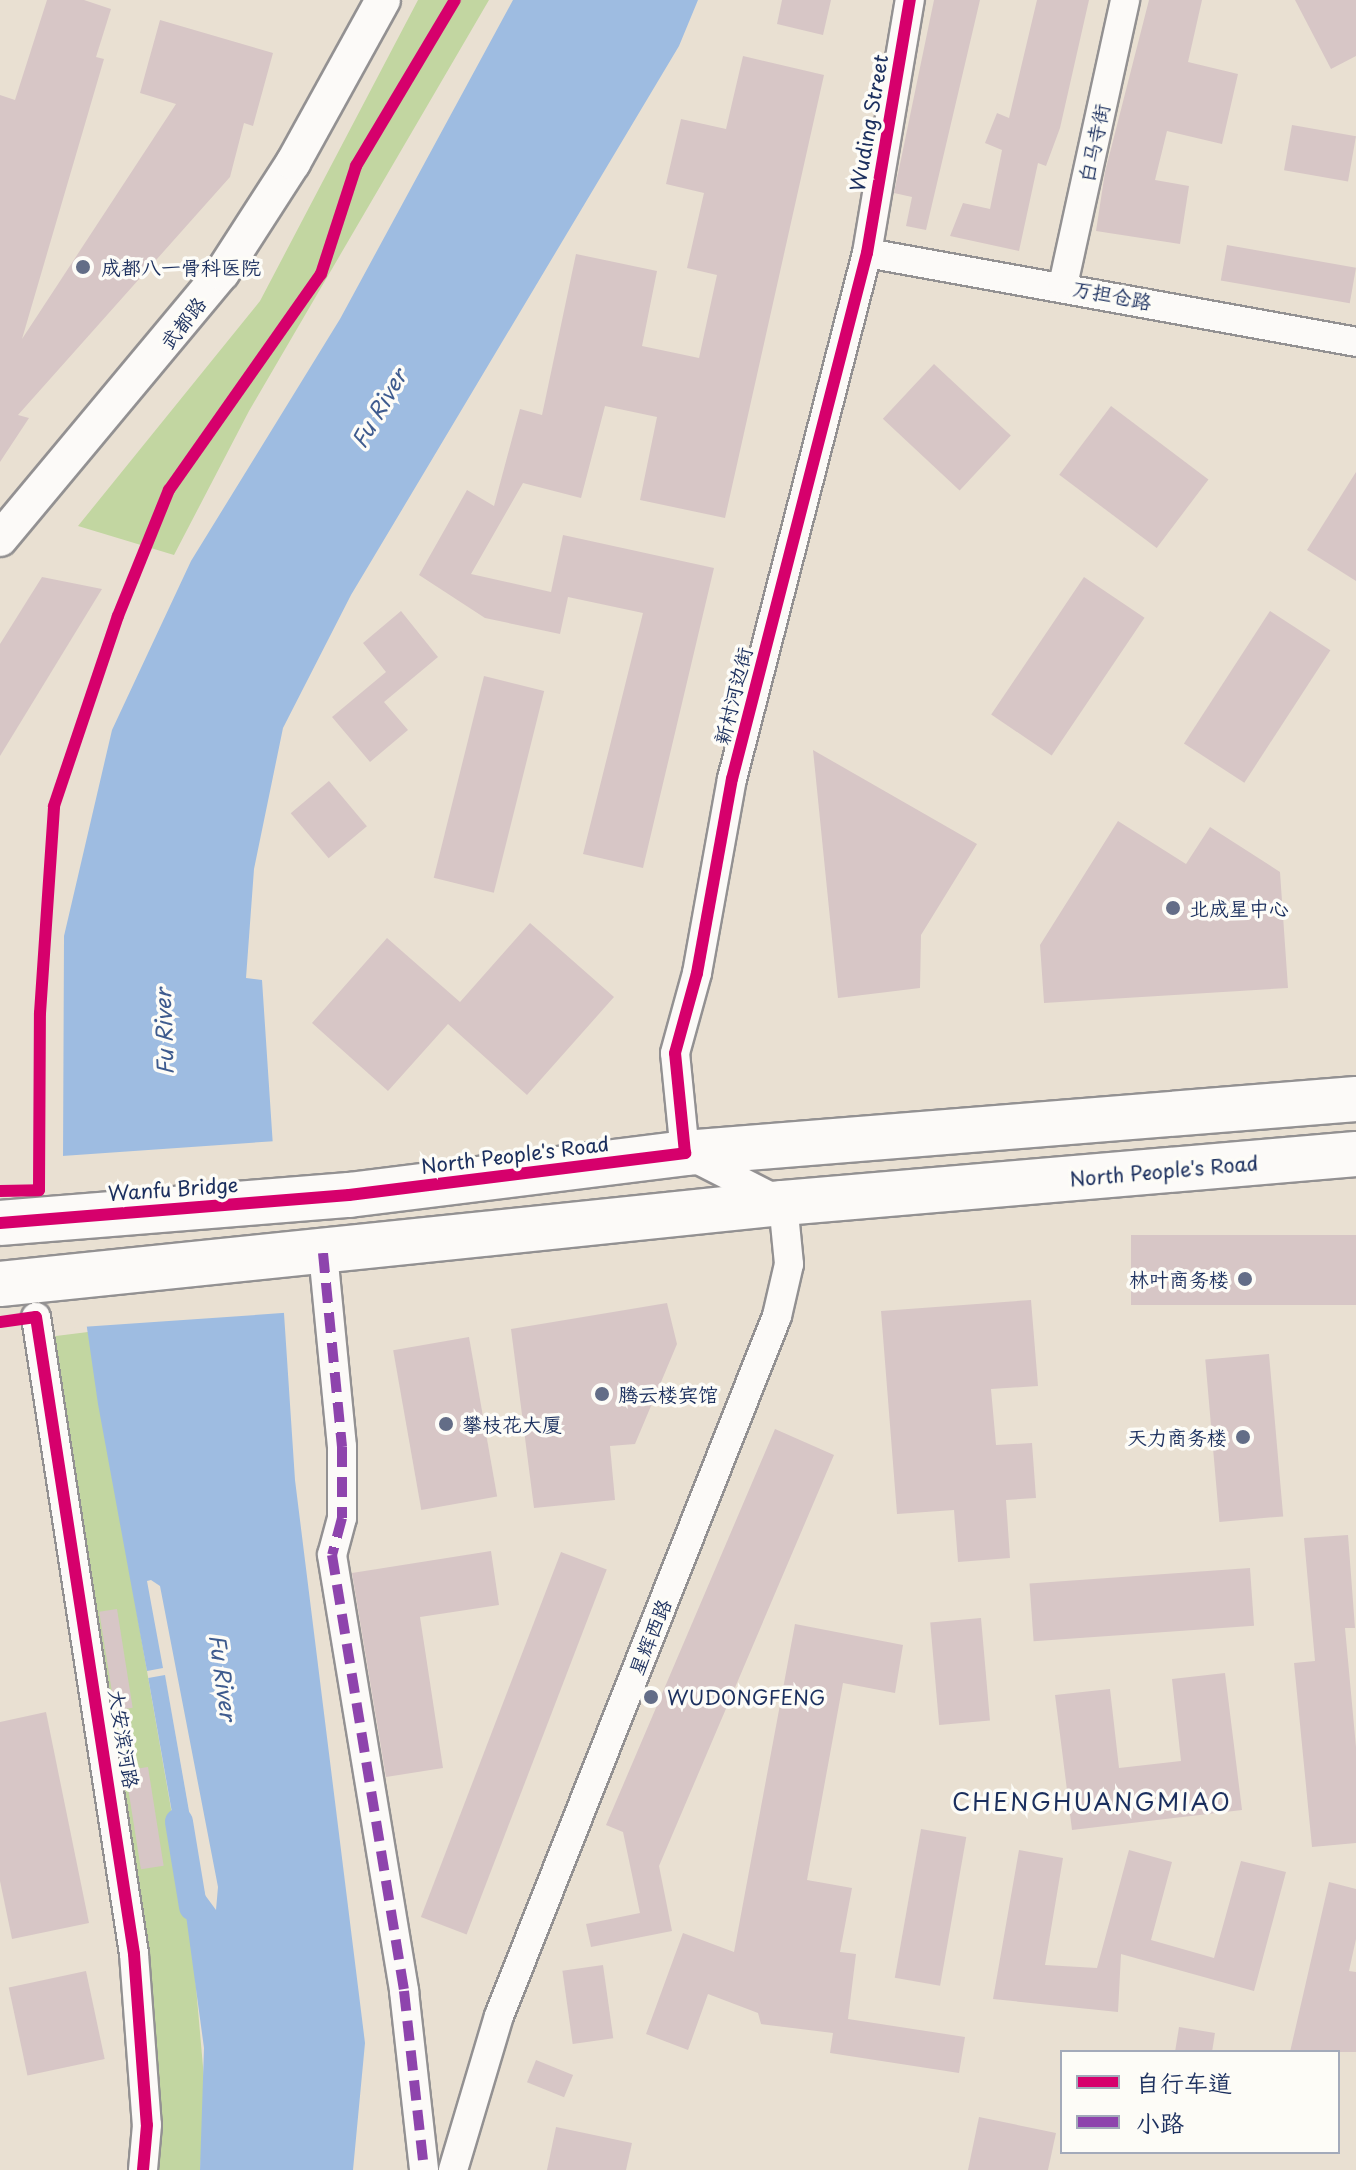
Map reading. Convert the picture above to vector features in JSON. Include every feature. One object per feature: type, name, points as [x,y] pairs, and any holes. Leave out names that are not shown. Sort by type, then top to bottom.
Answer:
[{"type":"main road","name":"North People's Road","points":[[349,1195],[685,1153],[1356,1099]]},
{"type":"main road","name":"North People's Road","points":[[313,1254],[783,1203],[1356,1154]]},
{"type":"main road","name":"Wanfu Bridge","points":[[0,1223],[349,1195]]},
{"type":"main road","points":[[0,1284],[313,1254]]},
{"type":"street","name":"武都路","points":[[0,539],[222,273],[316,123],[383,0]]},
{"type":"street","name":"Wuding Street","points":[[867,253],[910,0]]},
{"type":"street","name":"白马寺街","points":[[1063,285],[1125,0]]},
{"type":"street","name":"万担仓路","points":[[867,253],[1063,285],[1356,342]]},
{"type":"street","name":"新村河边街","points":[[685,1153],[675,1053],[697,973],[732,779],[867,253]]},
{"type":"street","points":[[685,1153],[783,1203]]},
{"type":"street","name":"星辉西路","points":[[453,2170],[499,2016],[777,1316],[789,1264],[783,1203]]},
{"type":"street","points":[[313,1254],[342,1447],[342,1518],[332,1555],[404,1991],[424,2170]]},
{"type":"street","name":"大安滨河路","points":[[36,1317],[132,1939],[147,2125],[143,2170]]},
{"type":"green space","points":[[418,0],[489,0],[249,411],[174,555],[78,526],[260,301]]},
{"type":"green space","points":[[88,1332],[190,1918],[206,2101],[200,2170],[153,2170],[48,1337]]},
{"type":"water","name":"Fu River","points":[[513,0],[698,0],[679,46],[351,595],[283,728],[254,869],[246,978],[262,980],[295,1480],[365,2043],[353,2170],[200,2170],[204,2048],[180,1871],[199,1869],[205,1895],[216,1910],[218,1887],[160,1586],[151,1580],[147,1581],[163,1668],[147,1671],[98,1404],[63,1162],[64,936],[112,730],[191,561],[340,319]]},
{"type":"water","points":[[165,1675],[197,1858],[181,1861],[148,1678]]},
{"type":"pier","points":[[277,1141],[289,1313],[71,1328],[59,1156]]},
{"type":"building","name":"成都八一骨科医院","points":[[47,0],[84,0],[111,9],[96,57],[104,59],[22,339],[176,104],[140,93],[160,20],[273,53],[253,126],[244,123],[230,177],[18,415],[29,418],[0,462],[0,95],[15,100]]},
{"type":"building","points":[[782,0],[831,0],[823,35],[777,24]]},
{"type":"building","points":[[934,0],[980,0],[926,230],[906,226],[912,197],[894,193]]},
{"type":"building","points":[[1037,0],[1089,0],[1060,128],[1046,166],[1038,163],[1019,251],[950,236],[963,203],[990,209],[1002,150],[985,143],[997,113],[1009,118]]},
{"type":"building","points":[[1149,0],[1202,0],[1188,62],[1238,74],[1222,144],[1167,131],[1155,180],[1189,186],[1180,244],[1096,231],[1105,172]]},
{"type":"building","points":[[1295,0],[1356,0],[1356,56],[1331,69]]},
{"type":"building","points":[[743,56],[824,75],[725,518],[640,500],[657,417],[605,406],[581,498],[523,483],[471,574],[551,592],[563,535],[714,568],[643,868],[583,854],[643,613],[568,597],[560,634],[485,618],[419,575],[467,490],[494,506],[520,409],[542,415],[576,254],[657,271],[642,346],[699,358],[717,275],[687,268],[704,193],[666,184],[681,119],[726,129]]},
{"type":"building","points":[[1292,125],[1356,136],[1348,182],[1284,170]]},
{"type":"building","points":[[1227,245],[1356,268],[1350,303],[1221,280]]},
{"type":"building","points":[[934,364],[1011,436],[960,490],[883,419]]},
{"type":"building","points":[[1111,406],[1208,479],[1157,548],[1059,475]]},
{"type":"building","points":[[1356,472],[1356,581],[1307,550]]},
{"type":"building","points":[[42,577],[102,589],[0,756],[0,644]]},
{"type":"building","points":[[1084,577],[1145,618],[1052,755],[991,715]]},
{"type":"building","points":[[401,611],[438,657],[384,702],[408,730],[370,762],[332,717],[386,672],[363,643]]},
{"type":"building","points":[[1270,611],[1330,650],[1244,783],[1184,744]]},
{"type":"building","points":[[484,676],[544,691],[494,893],[434,878]]},
{"type":"building","points":[[813,750],[977,844],[921,935],[920,988],[838,998]]},
{"type":"building","points":[[329,781],[367,826],[329,858],[291,813]]},
{"type":"building","name":"北成星中心","points":[[1118,821],[1186,864],[1210,827],[1280,872],[1288,988],[1044,1003],[1040,945]]},
{"type":"building","points":[[530,923],[614,997],[527,1095],[448,1024],[388,1091],[312,1023],[387,938],[460,1002]]},
{"type":"building","name":"林叶商务楼","points":[[1131,1235],[1356,1235],[1356,1305],[1131,1305]]},
{"type":"building","points":[[1031,1300],[1038,1386],[991,1389],[996,1445],[1032,1443],[1036,1498],[1006,1500],[1010,1558],[958,1562],[954,1510],[897,1514],[881,1311]]},
{"type":"building","name":"腾云楼宾馆","points":[[667,1303],[677,1344],[635,1444],[610,1446],[615,1500],[534,1508],[511,1329]]},
{"type":"building","name":"攀枝花大厦","points":[[469,1337],[497,1497],[421,1510],[393,1350]]},
{"type":"building","name":"天力商务楼","points":[[1269,1354],[1283,1516],[1219,1522],[1205,1360]]},
{"type":"building","points":[[775,1429],[834,1455],[659,1866],[672,1931],[591,1947],[586,1924],[640,1913],[623,1832],[606,1825]]},
{"type":"building","points":[[1348,1535],[1355,1628],[1345,1628],[1356,1747],[1356,1843],[1312,1847],[1294,1663],[1315,1661],[1304,1538]]},
{"type":"building","points":[[491,1551],[499,1605],[420,1617],[443,1768],[386,1777],[352,1573]]},
{"type":"building","points":[[561,1552],[607,1570],[467,1935],[421,1917]]},
{"type":"building","points":[[1250,1568],[1254,1626],[1034,1641],[1030,1583]]},
{"type":"building","points":[[117,1609],[133,1708],[115,1711],[99,1612]]},
{"type":"building","points":[[981,1618],[990,1721],[939,1725],[930,1622]]},
{"type":"building","points":[[795,1624],[903,1645],[895,1693],[843,1683],[807,1880],[852,1888],[840,1952],[856,1954],[848,2019],[965,2037],[959,2073],[830,2053],[833,2033],[761,2024],[758,2013],[708,1994],[688,2050],[646,2034],[683,1933],[734,1952]]},
{"type":"building","points":[[1225,1673],[1242,1810],[1072,1830],[1055,1695],[1110,1689],[1119,1768],[1181,1761],[1172,1679]]},
{"type":"building","points":[[46,1712],[89,1923],[12,1939],[0,1881],[0,1722]]},
{"type":"building","points":[[148,1767],[164,1866],[141,1869],[125,1771]]},
{"type":"building","points":[[921,1829],[966,1837],[940,1986],[895,1978]]},
{"type":"building","points":[[1019,1850],[1063,1858],[1045,1965],[1097,1968],[1129,1850],[1172,1862],[1151,1940],[1214,1958],[1241,1861],[1286,1872],[1254,1991],[1121,1954],[1118,2012],[993,1999]]},
{"type":"building","points":[[1329,1882],[1356,1889],[1356,1939],[1349,1971],[1356,1972],[1356,2052],[1290,2050]]},
{"type":"building","points":[[603,1965],[613,2038],[573,2044],[562,1971]]},
{"type":"building","points":[[86,1971],[105,2059],[27,2075],[9,1987]]},
{"type":"building","points":[[1179,2027],[1215,2033],[1212,2050],[1175,2050]]},
{"type":"building","points":[[536,2060],[573,2075],[564,2097],[527,2082]]},
{"type":"building","points":[[979,2117],[1056,2133],[1048,2170],[968,2170]]},
{"type":"building","points":[[556,2127],[632,2143],[626,2170],[547,2170]]},
{"type":"waterway","points":[[179,1822],[193,1907]]},
{"type":"marked path","points":[[323,1253],[342,1447],[342,1518],[332,1555],[404,1991],[424,2170]]},
{"type":"cycle path","points":[[0,1191],[39,1190],[40,1013],[54,806],[118,616],[169,490],[321,274],[356,166],[455,0]]},
{"type":"cycle path","points":[[0,1223],[349,1195],[685,1153],[675,1053],[697,973],[732,779],[867,253],[910,0]]},
{"type":"cycle path","points":[[0,1322],[36,1317],[134,1954],[147,2125],[143,2170]]},
{"type":"place","name":"成都八一骨科医院","points":[[83,267]]},
{"type":"place","name":"北成星中心","points":[[1173,908]]},
{"type":"place","name":"林叶商务楼","points":[[1245,1279]]},
{"type":"place","name":"腾云楼宾馆","points":[[602,1394]]},
{"type":"place","name":"攀枝花大厦","points":[[446,1424]]},
{"type":"place","name":"天力商务楼","points":[[1243,1437]]},
{"type":"place","name":"WUDONGFENG","points":[[651,1697]]},
{"type":"district","name":"CHENGHUANGMIAO","points":[[1092,1802]]}]
